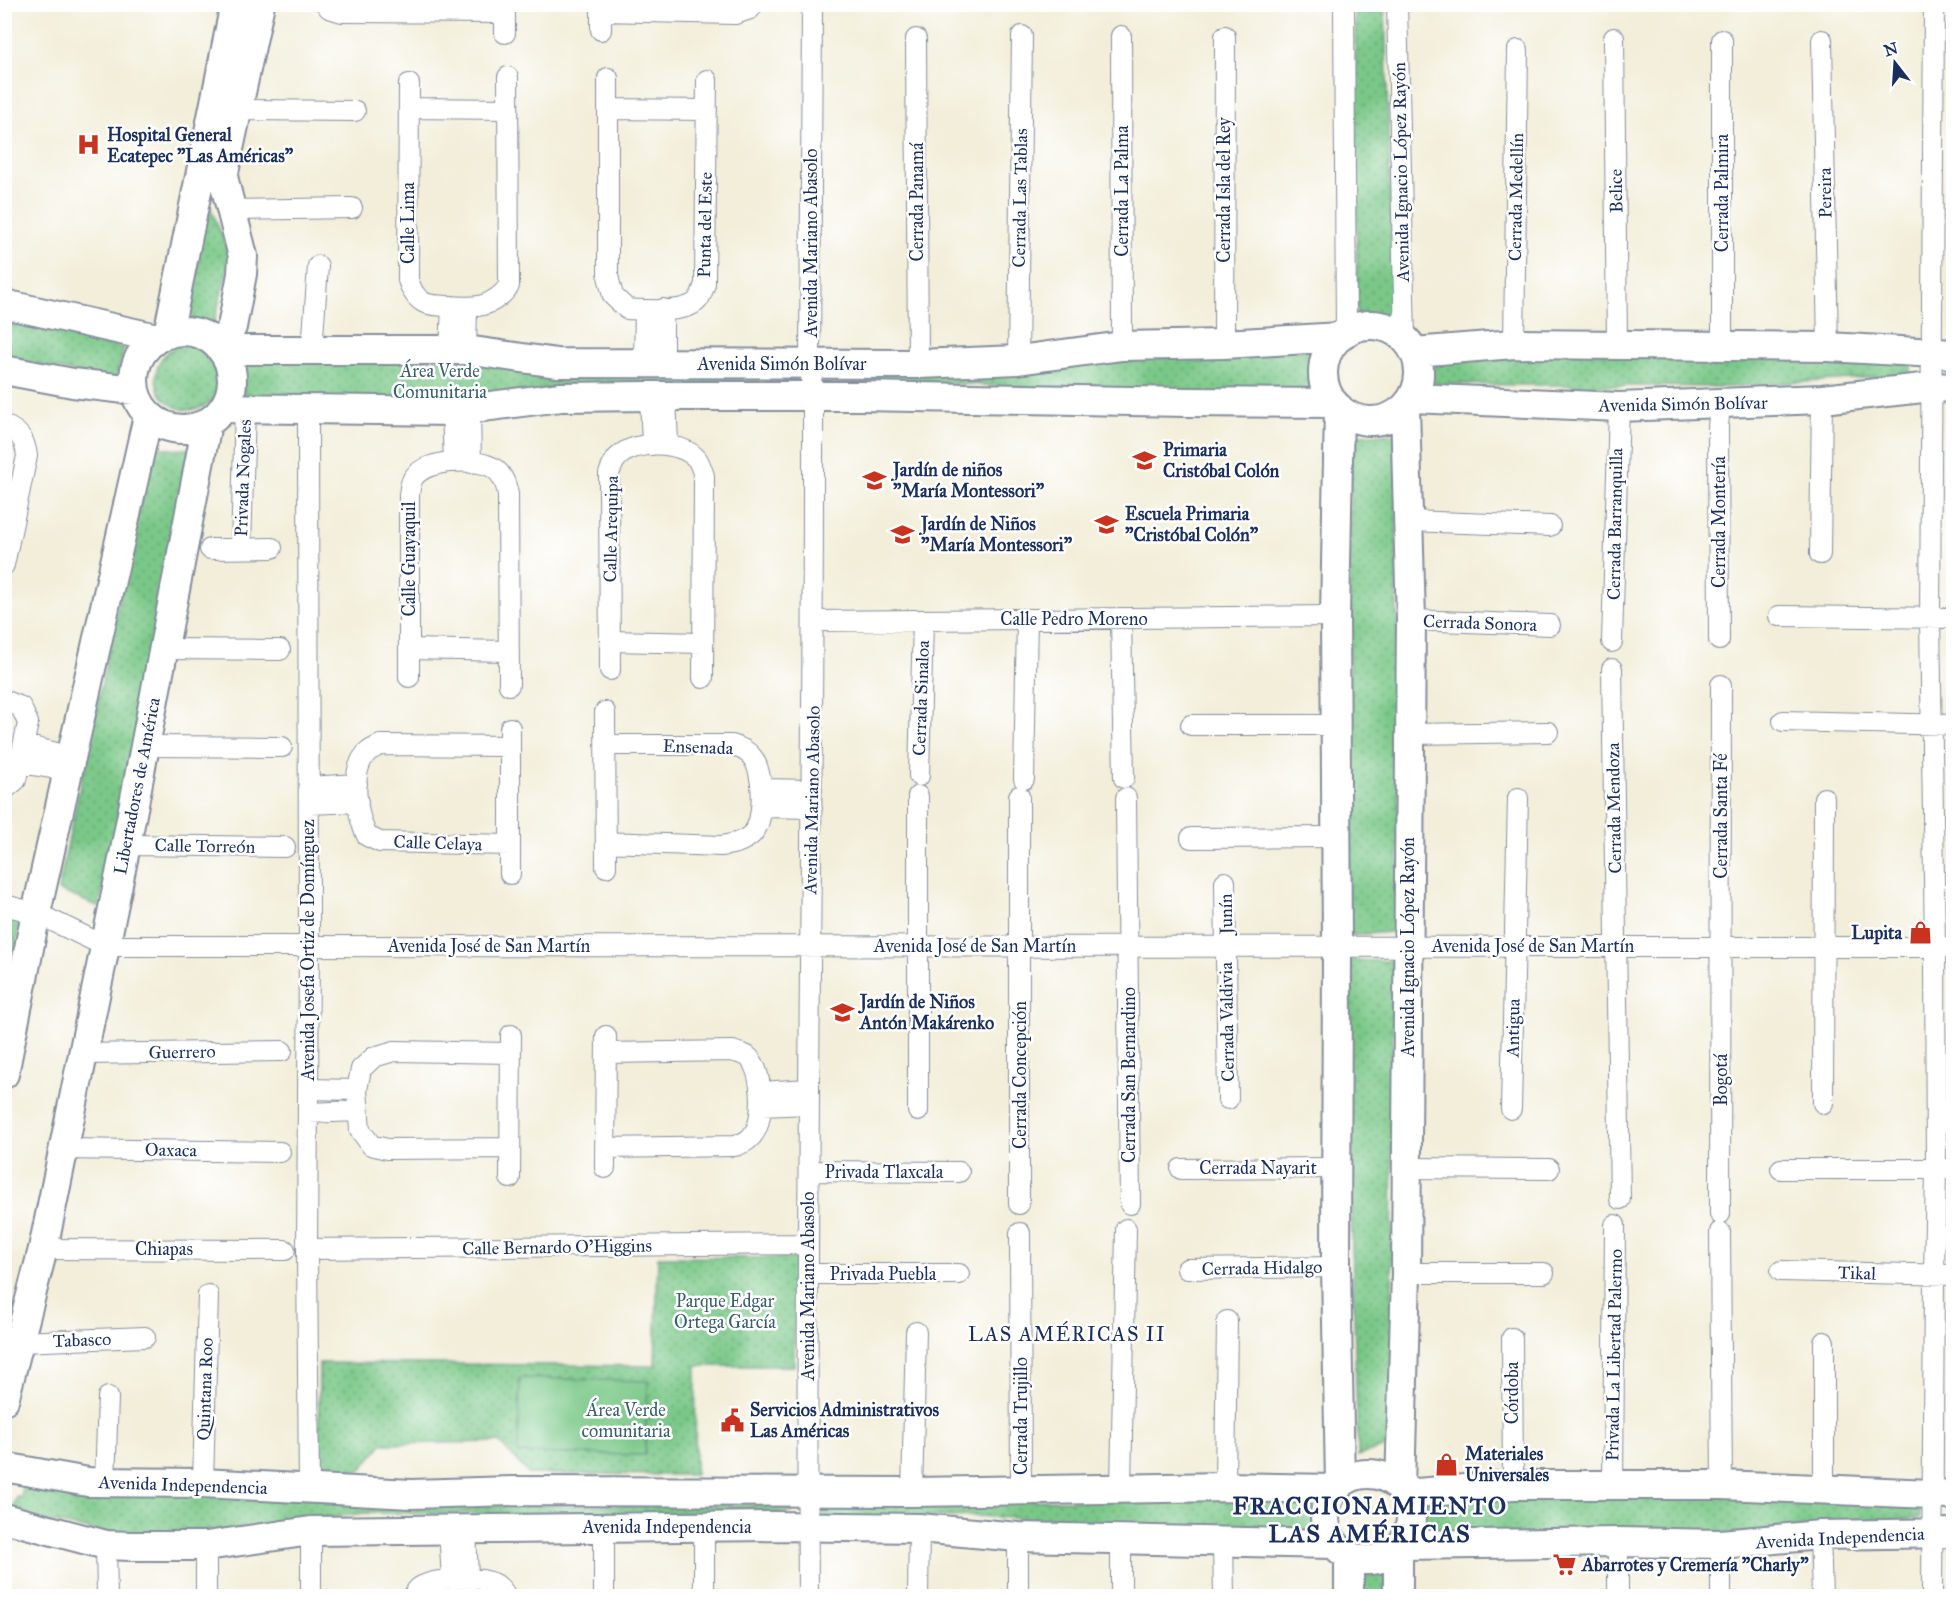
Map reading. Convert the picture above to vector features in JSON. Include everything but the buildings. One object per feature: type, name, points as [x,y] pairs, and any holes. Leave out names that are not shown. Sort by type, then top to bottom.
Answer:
[{"type":"main road","points":[[4,304],[163,336],[182,332],[195,333],[208,339],[222,351],[230,368],[232,382],[225,413],[193,428],[177,429],[161,425],[148,416],[139,404],[133,378],[135,366],[143,351],[163,336],[235,4]]},
{"type":"main road","points":[[222,351],[232,327],[243,256],[223,177],[260,4]]},
{"type":"main road","points":[[1377,326],[1395,331],[1410,345],[1419,367],[1418,383],[1408,403],[1393,416],[1379,420],[1365,420],[1351,416],[1336,406],[1326,390],[1323,376],[1330,348],[1343,335],[1358,327],[1377,326]]},
{"type":"main road","name":"Avenida Simón Bolívar","points":[[222,351],[458,350],[557,363],[918,364],[1018,360],[1122,346],[1224,344],[1343,335]]},
{"type":"main road","points":[[1410,345],[1722,345],[1828,347],[1943,354]]},
{"type":"main road","points":[[5,376],[134,390]]},
{"type":"main road","name":"Avenida Simón Bolívar","points":[[1408,403],[1619,407],[1822,399],[1943,388]]},
{"type":"main road","name":"Avenida Simón Bolívar","points":[[225,413],[308,409],[461,411],[561,397],[658,396],[813,396],[1336,406]]},
{"type":"main road","name":"Avenida Ignacio López Rayón","points":[[1402,1490],[1411,620],[1408,403]]},
{"type":"main road","points":[[1336,406],[1337,1487]]},
{"type":"main road","name":"Libertadores de América","points":[[4,1400],[43,1249],[165,650],[225,413]]},
{"type":"main road","points":[[4,1074],[36,913],[148,416]]},
{"type":"main road","name":"Avenida Independencia","points":[[4,1467],[88,1482],[202,1483],[411,1494],[512,1491],[912,1492],[1337,1487]]},
{"type":"main road","points":[[1341,1551],[1366,1561],[1383,1559],[1400,1547],[1409,1533],[1412,1520],[1411,1506],[1402,1490],[1389,1479],[1377,1474],[1357,1476],[1337,1487],[1327,1502],[1324,1516],[1326,1531],[1341,1551],[1349,1596]]},
{"type":"main road","points":[[1402,1490],[1513,1485],[1722,1485],[1943,1495]]},
{"type":"main road","name":"Avenida Independencia","points":[[4,1518],[106,1545],[206,1546],[311,1531],[704,1526],[919,1528],[1018,1537],[1222,1543],[1341,1551]]},
{"type":"main road","name":"Avenida Independencia","points":[[1400,1547],[1618,1542],[1721,1544],[1820,1535],[1943,1533]]},
{"type":"main road","points":[[1398,1596],[1400,1547]]},
{"type":"street","points":[[326,4],[329,8],[342,12],[505,17]]},
{"type":"street","points":[[601,15],[735,14],[750,9],[753,4]]},
{"type":"street","name":"Avenida Mariano Abasolo","points":[[808,1596],[808,1244],[813,621],[813,396],[810,364],[812,4]]},
{"type":"street","points":[[1343,335],[1344,4]]},
{"type":"street","name":"Avenida Ignacio López Rayón","points":[[1396,4],[1410,345]]},
{"type":"street","points":[[1932,1596],[1943,1533],[1934,1275],[1945,1170],[1944,947],[1930,618],[1943,388],[1934,4]]},
{"type":"street","name":"Cerrada Las Tablas","points":[[1018,360],[1022,36]]},
{"type":"street","name":"Cerrada La Palma","points":[[1121,36],[1122,346]]},
{"type":"street","name":"Cerrada Isla del Rey","points":[[1224,344],[1225,36]]},
{"type":"street","name":"Belice","points":[[1614,38],[1617,345]]},
{"type":"street","name":"Cerrada Panamá","points":[[916,39],[918,364]]},
{"type":"street","name":"Cerrada Palmira","points":[[1722,40],[1722,345]]},
{"type":"street","name":"Pereira","points":[[1822,40],[1828,347]]},
{"type":"street","name":"Cerrada Medellín","points":[[1514,344],[1518,50]]},
{"type":"street","name":"Calle Lima","points":[[409,84],[408,280],[413,294],[426,304],[460,307],[485,305],[501,297],[509,286],[508,77]]},
{"type":"street","name":"Punta del Este","points":[[608,78],[608,276],[613,296],[627,309],[654,310],[686,308],[698,301],[705,284],[707,80]]},
{"type":"street","points":[[409,108],[508,109]]},
{"type":"street","points":[[608,109],[707,110]]},
{"type":"street","points":[[237,110],[355,111]]},
{"type":"street","points":[[231,210],[352,208]]},
{"type":"street","points":[[312,350],[318,266]]},
{"type":"street","points":[[458,350],[460,307]]},
{"type":"street","points":[[654,310],[654,364]]},
{"type":"street","points":[[658,396],[660,445],[685,450],[692,454],[698,460],[704,476],[704,678]]},
{"type":"street","points":[[1820,554],[1822,399]]},
{"type":"street","name":"Cerrada Montería","points":[[1719,640],[1718,427],[1720,404]]},
{"type":"street","name":"Cerrada Barranquilla","points":[[1612,642],[1619,407]]},
{"type":"street","name":"Avenida Josefa Ortiz de Domínguez","points":[[308,409],[309,1490]]},
{"type":"street","points":[[461,411],[462,462],[495,469],[503,478],[508,494],[509,685]]},
{"type":"street","name":"Privada Nogales","points":[[225,413],[241,548]]},
{"type":"street","points":[[4,425],[16,431],[25,442],[27,456],[4,565]]},
{"type":"street","name":"Calle Arequipa","points":[[610,670],[609,474],[616,458],[624,452],[642,445],[660,445]]},
{"type":"street","name":"Calle Guayaquil","points":[[409,677],[409,495],[411,484],[414,477],[432,465],[462,462]]},
{"type":"street","points":[[1408,521],[1550,526]]},
{"type":"street","name":"Privada Nogales","points":[[210,549],[272,548]]},
{"type":"street","name":"Calle Pedro Moreno","points":[[813,621],[1335,616]]},
{"type":"street","points":[[1779,616],[1953,618]]},
{"type":"street","name":"Cerrada San Bernardino","points":[[1121,618],[1128,946],[1130,1204]]},
{"type":"street","name":"Cerrada Concepción","points":[[1019,1204],[1022,788],[1027,619]]},
{"type":"street","name":"Cerrada Sinaloa","points":[[918,1111],[918,786],[923,620]]},
{"type":"street","name":"Cerrada Sonora","points":[[1411,620],[1550,625]]},
{"type":"street","points":[[610,641],[703,643]]},
{"type":"street","points":[[409,649],[508,651]]},
{"type":"street","points":[[165,650],[280,651]]},
{"type":"street","name":"Cerrada Mendoza","points":[[1612,669],[1620,1199]]},
{"type":"street","name":"Cerrada Santa Fé","points":[[1720,946],[1721,686]]},
{"type":"street","points":[[4,700],[21,707],[28,723],[16,780],[4,790]]},
{"type":"street","points":[[605,712],[606,867]]},
{"type":"street","points":[[1782,721],[1953,725]]},
{"type":"street","points":[[1191,725],[1335,725]]},
{"type":"street","points":[[1410,734],[1548,732]]},
{"type":"street","name":"Calle Celaya","points":[[510,845],[380,842],[367,836],[360,823],[357,793],[358,765],[366,753],[380,745],[510,737],[510,845],[510,874]]},
{"type":"street","name":"Ensenada","points":[[606,745],[732,745],[746,751],[758,767],[761,798]]},
{"type":"street","points":[[145,746],[282,747]]},
{"type":"street","points":[[22,754],[71,764]]},
{"type":"street","points":[[309,795],[357,793]]},
{"type":"street","points":[[606,842],[722,846],[740,842],[753,833],[759,819],[761,798],[812,799]]},
{"type":"street","name":"Antigua","points":[[1511,1109],[1518,798]]},
{"type":"street","points":[[1823,1103],[1824,798]]},
{"type":"street","points":[[1191,838],[1335,837]]},
{"type":"street","name":"Calle Torreón","points":[[126,845],[285,847]]},
{"type":"street","name":"Junín","points":[[1225,882],[1226,946]]},
{"type":"street","name":"Avenida José de San Martín","points":[[4,905],[36,913],[105,946],[1944,947]]},
{"type":"street","name":"Cerrada Valdivia","points":[[1226,946],[1228,1099]]},
{"type":"street","name":"Bogotá","points":[[1720,946],[1722,1485]]},
{"type":"street","points":[[510,1148],[387,1149],[371,1145],[360,1130],[357,1090],[361,1069],[374,1057],[394,1051],[511,1044],[510,1178]]},
{"type":"street","points":[[604,1168],[606,1044],[734,1051],[747,1056],[756,1069],[761,1099],[756,1131],[748,1141],[735,1146],[605,1148]]},
{"type":"street","name":"Guerrero","points":[[82,1054],[282,1051]]},
{"type":"street","points":[[308,1089],[357,1090]]},
{"type":"street","points":[[761,1099],[809,1097]]},
{"type":"street","points":[[308,1113],[358,1111]]},
{"type":"street","name":"Oaxaca","points":[[63,1149],[280,1152]]},
{"type":"street","name":"Cerrada Nayarit","points":[[1181,1169],[1336,1168]]},
{"type":"street","points":[[1407,1168],[1549,1169]]},
{"type":"street","points":[[1781,1168],[1945,1170]]},
{"type":"street","name":"Privada Tlaxcala","points":[[809,1171],[959,1172]]},
{"type":"street","name":"Privada La Libertad Palermo","points":[[1613,1485],[1615,1225]]},
{"type":"street","points":[[1121,1488],[1126,1229]]},
{"type":"street","name":"Cerrada Trujillo","points":[[1020,1233],[1021,1490]]},
{"type":"street","name":"Calle Bernardo O'Higgins","points":[[307,1249],[808,1244]]},
{"type":"street","name":"Chiapas","points":[[43,1249],[285,1250]]},
{"type":"street","name":"Cerrada Hidalgo","points":[[1187,1269],[1336,1267]]},
{"type":"street","name":"Tikal","points":[[1781,1271],[1953,1275]]},
{"type":"street","points":[[1406,1273],[1545,1273]]},
{"type":"street","name":"Privada Puebla","points":[[808,1274],[959,1274]]},
{"type":"street","name":"Quintana Roo","points":[[202,1483],[208,1295]]},
{"type":"street","points":[[1225,1487],[1227,1321]]},
{"type":"street","points":[[912,1492],[915,1332]]},
{"type":"street","name":"Tabasco","points":[[20,1341],[145,1337]]},
{"type":"street","name":"Córdoba","points":[[1512,1338],[1513,1485]]},
{"type":"street","points":[[1824,1342],[1824,1489]]},
{"type":"street","points":[[105,1483],[108,1397]]},
{"type":"street","points":[[704,1526],[704,1596]]},
{"type":"street","points":[[604,1527],[604,1596]]},
{"type":"street","points":[[918,1596],[919,1528]]},
{"type":"street","points":[[458,1529],[460,1580]]},
{"type":"street","points":[[311,1531],[311,1596]]},
{"type":"street","points":[[1820,1535],[1822,1596]]},
{"type":"street","points":[[1018,1537],[1018,1596]]},
{"type":"street","points":[[1121,1540],[1121,1596]]},
{"type":"street","points":[[1618,1542],[1618,1596]]},
{"type":"street","points":[[1222,1543],[1224,1596]]},
{"type":"street","points":[[1721,1544],[1721,1596]]},
{"type":"street","points":[[106,1545],[107,1596]]},
{"type":"street","points":[[206,1546],[206,1596]]},
{"type":"street","points":[[413,1596],[419,1587],[432,1582],[460,1580],[493,1583],[506,1596]]},
{"type":"green space","points":[[1355,5],[1385,5],[1393,316],[1357,314]]},
{"type":"green space","points":[[208,202],[231,257],[212,330],[175,325]]},
{"type":"green space","points":[[5,321],[124,348],[116,382],[5,357]]},
{"type":"green space","points":[[189,344],[202,347],[212,354],[219,364],[222,377],[219,390],[212,400],[202,407],[189,410],[176,407],[166,400],[159,390],[156,377],[159,364],[166,354],[176,347]]},
{"type":"green space","points":[[1320,349],[1316,372],[1320,394],[1161,394],[824,377]]},
{"type":"green space","points":[[1424,351],[1820,355],[1912,364],[1910,375],[1728,387],[1429,384]]},
{"type":"green space","name":"Área Verde Comunitaria","points":[[240,360],[465,360],[796,374],[796,384],[442,403],[243,400]]},
{"type":"green space","points":[[1396,434],[1399,931],[1348,936],[1350,435]]},
{"type":"green space","points":[[152,445],[178,450],[194,447],[165,563],[164,623],[99,907],[58,890]]},
{"type":"green space","points":[[5,912],[22,915],[5,998]]},
{"type":"green space","points":[[1344,960],[1393,961],[1392,1445],[1358,1456]]},
{"type":"green space","name":"Área Verde comunitaria","points":[[658,1257],[795,1258],[794,1366],[696,1366],[695,1475],[529,1474],[499,1442],[382,1444],[360,1471],[318,1471],[319,1363],[655,1366]]},
{"type":"green space","points":[[520,1378],[648,1381],[645,1455],[518,1453]]},
{"type":"green space","points":[[20,1473],[405,1505],[787,1505],[793,1509],[792,1512],[741,1516],[365,1513],[232,1530],[100,1532],[10,1514],[17,1497],[22,1497],[22,1486],[17,1484]]},
{"type":"green space","points":[[1718,1494],[1824,1497],[1920,1509],[1920,1518],[1740,1533],[1420,1534],[1424,1501]]},
{"type":"green space","points":[[1316,1497],[1315,1535],[976,1516],[820,1521],[821,1503]]},
{"type":"green space","points":[[1359,1575],[1386,1575],[1386,1596],[1359,1596]]},
{"type":"green space","points":[[467,1586],[480,1589],[490,1596],[422,1596],[427,1589]]},
{"type":"place","name":"Hospital General Ecatepec \"Las Américas\"","points":[[89,145]]},
{"type":"place","name":"Primaria Cristóbal Colón","points":[[1145,460]]},
{"type":"place","name":"Jardín de niños \"María Montessori\"","points":[[875,480]]},
{"type":"place","name":"Escuela Primaria \"Cristóbal Colón\"","points":[[1107,524]]},
{"type":"place","name":"Jardín de Niños \"María Montessori\"","points":[[903,534]]},
{"type":"place","name":"Lupita","points":[[1920,933]]},
{"type":"place","name":"Jardín de Niños Antón Makárenko","points":[[842,1012]]},
{"type":"place","name":"Servicios Administrativos Las Américas","points":[[732,1420]]},
{"type":"place","name":"Materiales Universales","points":[[1447,1464]]},
{"type":"place","name":"Abarrotes y Cremería \"Charly\"","points":[[1564,1565]]},
{"type":"district","name":"LAS AMÉRICAS II","points":[[1067,1334]]},
{"type":"district","name":"FRACCIONAMIENTO LAS AMÉRICAS","points":[[1370,1520]]},
{"type":"park label","name":"Parque Edgar Ortega García","points":[[725,1311]]}]
